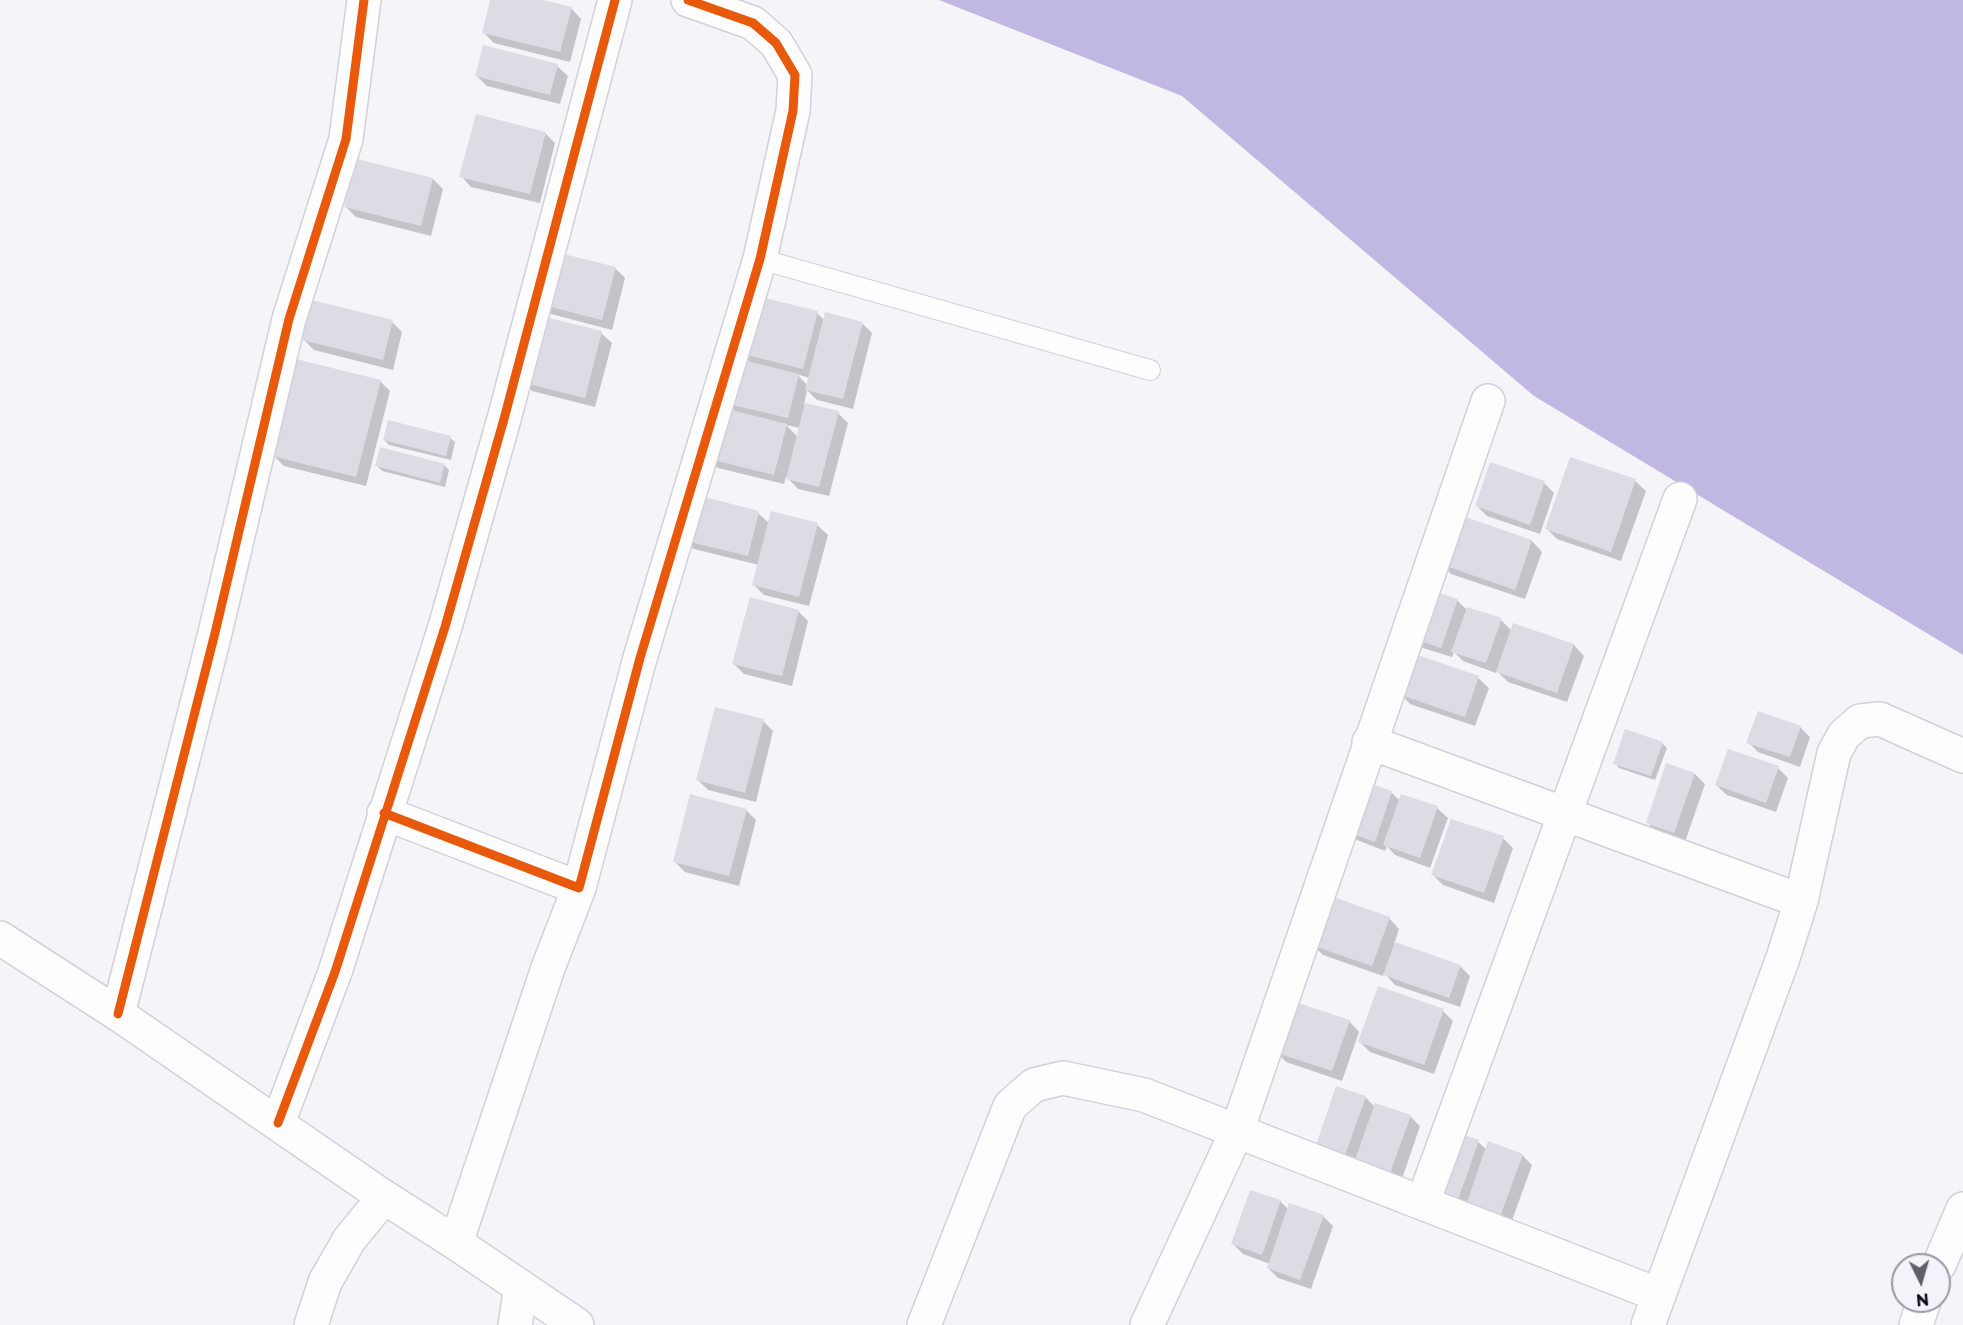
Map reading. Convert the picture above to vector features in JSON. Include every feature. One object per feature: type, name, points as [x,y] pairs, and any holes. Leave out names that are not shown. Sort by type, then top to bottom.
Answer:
[{"type":"street","points":[[118,1014],[215,633],[289,319],[346,139],[363,0]]},
{"type":"street","points":[[278,1123],[335,972],[445,627],[495,452],[615,0]]},
{"type":"street","points":[[456,1243],[548,968],[579,888],[643,646],[760,259],[793,111],[795,75],[776,43],[753,23],[688,0]]},
{"type":"street","points":[[1147,1325],[1237,1131],[1488,401]]},
{"type":"street","points":[[1423,1202],[1680,499]]},
{"type":"street","points":[[1648,1325],[1801,901],[1834,753],[1844,735],[1860,721],[1880,719],[1963,756]]},
{"type":"street","points":[[1369,742],[1801,901]]},
{"type":"street","points":[[384,813],[579,888]]},
{"type":"street","points":[[0,938],[118,1014],[384,1197],[577,1325]]},
{"type":"street","points":[[924,1325],[1010,1106],[1034,1085],[1063,1078],[1144,1095],[1659,1295]]},
{"type":"street","points":[[311,1325],[325,1282],[334,1265],[349,1240],[384,1197]]},
{"type":"street","points":[[1944,1253],[1963,1209]]},
{"type":"street","points":[[514,1325],[521,1287]]},
{"type":"lane","points":[[760,259],[1150,370]]},
{"type":"shaded area","points":[[939,0],[1963,0],[1963,655],[1534,396],[1182,96]]},
{"type":"building","points":[[490,0],[543,0],[572,7],[560,52],[482,33]]},
{"type":"building","points":[[483,45],[558,64],[550,95],[475,76]]},
{"type":"building","points":[[476,114],[546,132],[530,194],[459,177]]},
{"type":"building","points":[[357,159],[433,178],[421,226],[344,207]]},
{"type":"building","points":[[552,251],[616,267],[602,320],[539,304]]},
{"type":"building","points":[[753,295],[818,311],[803,369],[739,353]]},
{"type":"building","points":[[312,300],[393,320],[383,360],[302,340]]},
{"type":"building","points":[[825,312],[863,322],[843,399],[805,390]]},
{"type":"building","points":[[537,315],[602,331],[585,398],[520,382]]},
{"type":"building","points":[[735,358],[799,374],[788,418],[724,403]]},
{"type":"building","points":[[296,359],[381,380],[356,477],[272,456]]},
{"type":"building","points":[[805,403],[839,411],[819,487],[786,479]]},
{"type":"building","points":[[719,407],[787,424],[774,475],[706,458]]},
{"type":"building","points":[[388,420],[451,436],[446,456],[383,440]]},
{"type":"building","points":[[380,447],[445,464],[440,483],[375,466]]},
{"type":"building","points":[[1570,457],[1636,479],[1611,552],[1545,529]]},
{"type":"building","points":[[1490,462],[1545,481],[1530,525],[1475,506]]},
{"type":"building","points":[[693,494],[759,511],[748,556],[682,540]]},
{"type":"building","points":[[771,511],[818,523],[799,597],[752,585]]},
{"type":"building","points":[[1457,514],[1532,540],[1515,590],[1440,564]]},
{"type":"building","points":[[1428,589],[1458,599],[1441,648],[1411,638]]},
{"type":"building","points":[[750,597],[799,610],[782,676],[732,664]]},
{"type":"building","points":[[1467,607],[1502,618],[1486,663],[1451,652]]},
{"type":"building","points":[[1513,623],[1574,644],[1557,693],[1496,672]]},
{"type":"building","points":[[1412,653],[1479,676],[1465,717],[1398,694]]},
{"type":"building","points":[[715,707],[764,719],[745,793],[696,780]]},
{"type":"building","points":[[1758,711],[1801,726],[1790,757],[1746,743]]},
{"type":"building","points":[[1625,729],[1663,742],[1651,776],[1613,764]]},
{"type":"building","points":[[1728,749],[1779,766],[1766,803],[1715,785]]},
{"type":"building","points":[[1666,763],[1695,773],[1674,833],[1646,823]]},
{"type":"building","points":[[1362,781],[1392,791],[1375,842],[1345,831]]},
{"type":"building","points":[[690,794],[747,809],[729,876],[673,862]]},
{"type":"building","points":[[1401,794],[1438,806],[1420,858],[1383,845]]},
{"type":"building","points":[[1451,819],[1504,836],[1484,893],[1431,875]]},
{"type":"building","points":[[1328,895],[1390,917],[1372,966],[1311,945]]},
{"type":"building","points":[[1395,942],[1461,965],[1449,998],[1383,975]]},
{"type":"building","points":[[1378,986],[1444,1009],[1424,1065],[1358,1042]]},
{"type":"building","points":[[1292,1001],[1350,1020],[1332,1071],[1274,1052]]},
{"type":"building","points":[[1336,1086],[1366,1096],[1344,1158],[1315,1148]]},
{"type":"building","points":[[1375,1103],[1411,1115],[1390,1173],[1355,1160]]},
{"type":"building","points":[[1453,1131],[1479,1140],[1457,1203],[1431,1194]]},
{"type":"building","points":[[1488,1141],[1523,1154],[1500,1217],[1466,1205]]},
{"type":"building","points":[[1250,1190],[1281,1200],[1262,1255],[1231,1244]]},
{"type":"building","points":[[1289,1203],[1324,1215],[1300,1280],[1267,1268]]},
{"type":"cycle path","points":[[118,1014],[215,633],[289,319],[346,139],[364,0]]},
{"type":"cycle path","points":[[278,1123],[335,972],[445,627],[504,419],[615,0]]},
{"type":"cycle path","points":[[384,813],[579,888],[640,658],[760,259],[793,111],[795,75],[776,43],[753,23],[688,0]]}]
